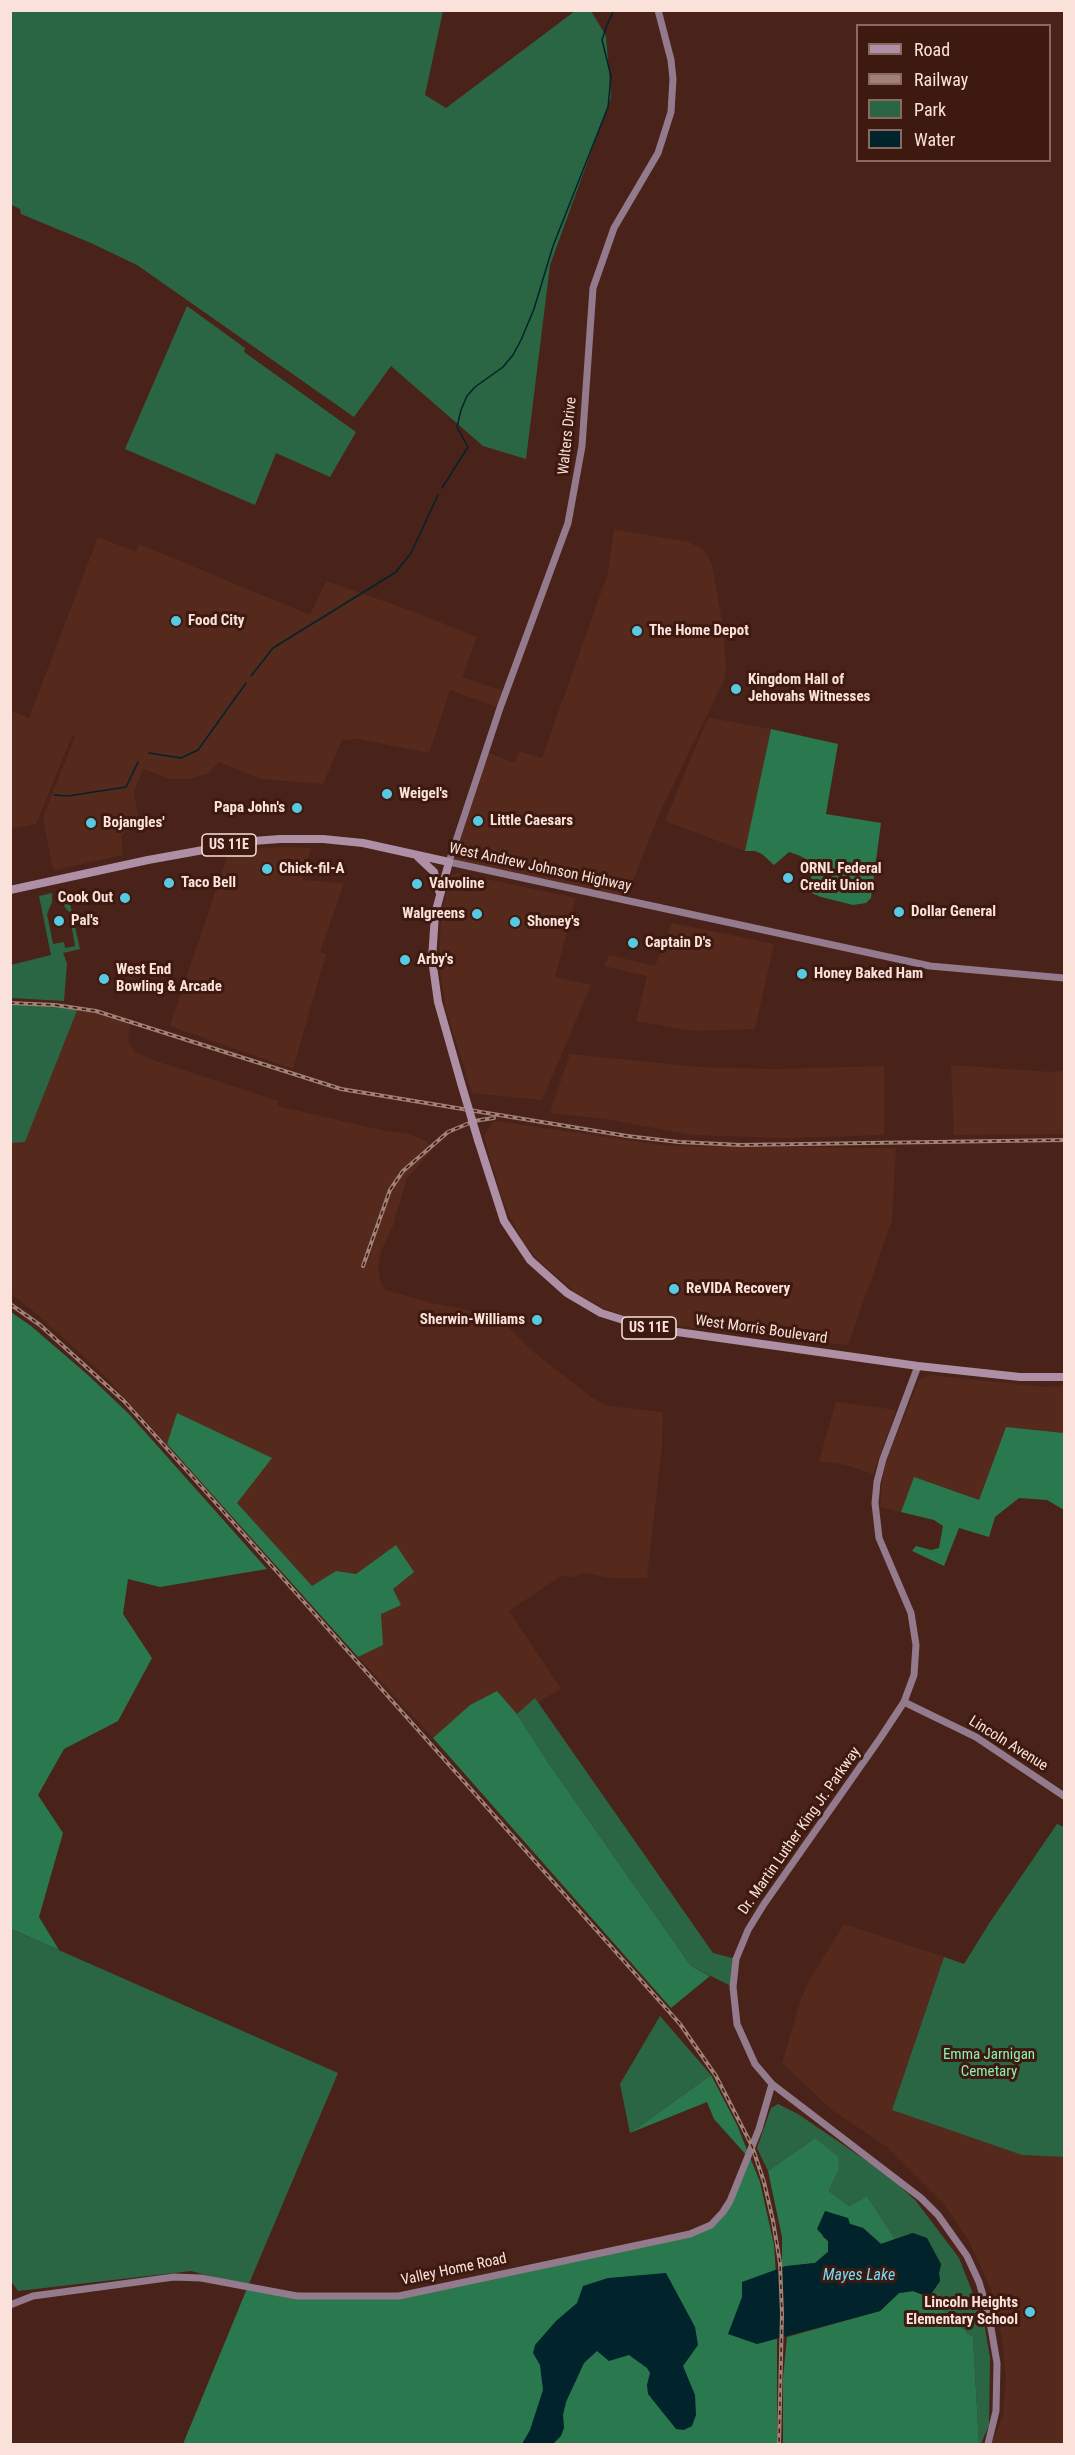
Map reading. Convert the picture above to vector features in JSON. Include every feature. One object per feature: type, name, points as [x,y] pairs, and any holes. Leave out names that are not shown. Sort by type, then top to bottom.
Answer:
[{"type":"main road","name":"West Andrew Johnson Highway","points":[[10,890],[147,860],[280,838],[363,843],[449,862]]},
{"type":"main road","points":[[414,854],[434,872],[440,895]]},
{"type":"main road","name":"West Morris Boulevard","points":[[449,862],[435,914],[432,959],[438,1002],[504,1221],[530,1260],[567,1293],[595,1311],[620,1321],[649,1328],[918,1365],[1020,1377],[1065,1377]]},
{"type":"street","name":"Walters Drive","points":[[449,862],[500,708],[568,523],[582,446],[593,288],[614,228],[658,153],[671,112],[671,60],[658,10]]},
{"type":"street","name":"West Andrew Johnson Highway","points":[[449,862],[930,966],[1065,978]]},
{"type":"street","name":"Dr. Martin Luther King Jr. Parkway","points":[[918,1365],[883,1459],[875,1503],[879,1538],[908,1601],[914,1627],[914,1676],[904,1702],[748,1930],[736,1959],[733,1987],[737,2024],[755,2064],[772,2084],[921,2198],[938,2215],[967,2256],[979,2282],[989,2316],[997,2363],[996,2411],[988,2445]]},
{"type":"street","name":"Lincoln Avenue","points":[[904,1702],[976,1737],[1065,1796]]},
{"type":"street","name":"Valley Home Road","points":[[10,2305],[33,2296],[174,2277],[201,2278],[297,2296],[399,2296],[690,2234],[711,2225],[727,2206],[759,2129],[772,2084]]},
{"type":"shaded area","points":[[614,529],[688,542],[701,548],[707,555],[712,565],[723,627],[726,668],[725,678],[659,814],[626,899],[449,862],[486,752],[515,763],[519,751],[542,758],[608,573]]},
{"type":"shaded area","points":[[98,537],[136,552],[139,544],[310,615],[326,581],[477,637],[462,677],[506,692],[500,708],[450,690],[429,753],[359,739],[342,740],[323,784],[261,779],[219,762],[207,774],[189,779],[171,779],[143,769],[134,792],[138,816],[121,836],[123,855],[55,870],[52,866],[43,817],[75,737],[72,736],[36,824],[11,829],[11,711],[29,718]]},
{"type":"shaded area","points":[[711,718],[771,729],[745,851],[665,821],[707,720]]},
{"type":"shaded area","points":[[256,848],[311,848],[302,880],[344,883],[320,952],[326,954],[293,1069],[170,1026],[228,854]]},
{"type":"shaded area","points":[[458,873],[576,898],[555,977],[591,985],[542,1100],[472,1093],[446,1009],[439,964],[441,920],[449,881],[452,875]]},
{"type":"shaded area","points":[[672,923],[774,944],[755,1029],[693,1031],[636,1021],[647,976],[604,966],[609,955],[655,966]]},
{"type":"shaded area","points":[[78,1008],[130,1021],[128,1041],[134,1051],[150,1059],[278,1101],[277,1106],[385,1131],[409,1134],[426,1141],[432,1150],[407,1178],[393,1226],[381,1251],[378,1266],[380,1280],[385,1290],[432,1303],[497,1316],[531,1350],[591,1397],[607,1406],[663,1412],[662,1445],[647,1578],[610,1578],[584,1573],[574,1577],[561,1576],[509,1611],[561,1689],[517,1714],[497,1691],[470,1705],[433,1738],[358,1657],[383,1645],[381,1614],[393,1589],[396,1546],[356,1574],[336,1571],[312,1587],[236,1503],[271,1458],[177,1414],[167,1444],[104,1375],[38,1315],[11,1294],[10,1143],[25,1142]]},
{"type":"shaded area","points":[[570,1054],[699,1067],[774,1069],[884,1066],[884,1135],[784,1138],[692,1135],[606,1119],[550,1113]]},
{"type":"shaded area","points":[[951,1065],[1050,1072],[1064,1070],[1064,1134],[954,1135]]},
{"type":"shaded area","points":[[494,1121],[670,1146],[896,1148],[892,1220],[848,1345],[636,1320],[601,1307],[575,1292],[539,1261],[524,1243],[511,1219],[501,1195],[484,1136]]},
{"type":"shaded area","points":[[928,1375],[1045,1387],[1064,1386],[1064,1433],[1006,1427],[979,1501],[914,1478],[901,1512],[880,1507],[883,1474],[889,1454],[919,1380]]},
{"type":"shaded area","points":[[836,1402],[896,1410],[873,1474],[846,1465],[819,1461]]},
{"type":"shaded area","points":[[844,1924],[944,1957],[892,2110],[1022,2155],[1064,2157],[1064,2444],[992,2444],[1003,2415],[1006,2381],[1002,2337],[990,2287],[969,2241],[944,2204],[887,2147],[832,2110],[782,2063],[801,1999],[809,1981]]},
{"type":"green space","points":[[10,11],[443,11],[425,95],[446,108],[575,11],[591,11],[606,36],[611,97],[550,265],[526,459],[483,446],[391,366],[354,417],[137,265],[21,214],[20,209],[10,204]]},
{"type":"green space","points":[[187,306],[245,348],[244,352],[356,432],[330,477],[276,453],[255,505],[125,449]]},
{"type":"green space","points":[[771,729],[838,744],[826,814],[881,823],[871,898],[866,903],[853,905],[809,892],[813,866],[810,861],[798,855],[789,852],[774,865],[762,854],[745,851]]},
{"type":"green space","points":[[67,890],[80,949],[63,953],[67,963],[64,1001],[11,998],[11,965],[51,955],[39,896],[52,893],[52,902],[47,914],[53,944],[64,942],[65,948],[75,946],[69,912],[64,906],[67,902],[66,894],[62,896],[61,892]]},
{"type":"green space","points":[[10,1003],[78,1008],[25,1142],[11,1143]]},
{"type":"green space","points":[[11,1312],[31,1326],[88,1375],[129,1414],[267,1569],[160,1587],[128,1579],[123,1614],[152,1658],[118,1721],[64,1749],[38,1795],[63,1833],[39,1917],[59,1950],[11,1929]]},
{"type":"green space","points":[[177,1413],[272,1458],[237,1503],[312,1586],[336,1571],[356,1574],[396,1545],[414,1572],[393,1589],[401,1605],[381,1614],[383,1645],[358,1657],[167,1444]]},
{"type":"green space","points":[[1006,1427],[1064,1433],[1064,1510],[1047,1500],[1019,1498],[995,1517],[989,1537],[959,1528],[944,1566],[912,1551],[916,1546],[931,1550],[939,1548],[943,1526],[934,1520],[901,1512],[914,1477],[979,1500]]},
{"type":"green space","points":[[497,1691],[517,1714],[547,1761],[691,1966],[710,1976],[671,2008],[433,1738],[470,1705]]},
{"type":"green space","points":[[535,1698],[713,1953],[736,1959],[733,1987],[691,1966],[547,1761],[517,1714]]},
{"type":"green space","name":"Emma Jarnigan Cemetary","points":[[1057,1824],[1064,1827],[1064,2157],[1022,2155],[892,2110],[944,1957],[964,1964]]},
{"type":"green space","points":[[11,1929],[338,2073],[248,2286],[191,2271],[18,2291],[11,2281]]},
{"type":"green space","points":[[660,2016],[711,2075],[630,2133],[620,2084]]},
{"type":"green space","points":[[711,2075],[737,2125],[760,2182],[774,2245],[777,2289],[777,2444],[183,2444],[248,2286],[297,2296],[399,2296],[705,2229],[723,2212],[748,2157],[714,2119],[707,2102],[630,2133]]},
{"type":"green space","points":[[778,2104],[798,2114],[889,2176],[916,2201],[959,2258],[984,2322],[990,2358],[989,2425],[981,2444],[979,2444],[973,2337],[970,2337],[929,2297],[940,2281],[941,2264],[913,2233],[895,2239],[867,2196],[849,2206],[829,2191],[839,2169],[815,2138],[768,2171],[757,2148],[771,2108]]},
{"type":"green space","points":[[815,2138],[838,2157],[839,2169],[829,2191],[849,2206],[867,2196],[895,2239],[881,2244],[863,2228],[850,2224],[822,2236],[828,2241],[828,2252],[815,2263],[782,2267],[782,2237],[768,2171]]},
{"type":"green space","points":[[913,2291],[929,2297],[970,2336],[973,2336],[979,2444],[783,2444],[783,2378],[787,2337],[880,2311],[899,2293]]},
{"type":"water","name":"Mayes Lake","points":[[825,2211],[848,2218],[850,2224],[863,2228],[881,2244],[913,2233],[927,2238],[941,2264],[940,2281],[929,2297],[913,2291],[899,2293],[880,2311],[757,2344],[728,2334],[742,2297],[742,2282],[786,2266],[815,2263],[828,2252],[828,2241],[817,2229]]},
{"type":"water","points":[[666,2273],[695,2327],[698,2345],[683,2366],[695,2395],[696,2415],[692,2426],[684,2430],[676,2429],[648,2394],[647,2385],[650,2373],[647,2368],[629,2355],[609,2361],[597,2351],[584,2363],[566,2402],[563,2415],[564,2428],[561,2436],[553,2444],[522,2444],[530,2430],[543,2390],[540,2365],[533,2353],[535,2345],[556,2321],[577,2303],[583,2286],[608,2278]]},
{"type":"waterway","points":[[442,488],[468,447],[457,427],[467,396],[475,387],[503,367],[521,340],[534,309],[553,246],[608,107],[611,76],[602,40],[614,10]]},
{"type":"waterway","points":[[251,676],[273,648],[396,572],[411,553],[438,495]]},
{"type":"waterway","points":[[149,753],[181,758],[198,750],[246,683]]},
{"type":"waterway","points":[[54,795],[68,796],[126,787],[138,762]]},
{"type":"railway","points":[[10,1003],[55,1005],[96,1011],[341,1089],[627,1136],[679,1142],[741,1145],[1064,1140]]},
{"type":"railway","points":[[363,1266],[390,1190],[403,1171],[448,1132],[474,1121],[494,1118]]},
{"type":"railway","points":[[10,1304],[40,1325],[124,1401],[680,2024],[716,2076],[752,2146],[764,2182],[773,2221],[780,2263],[782,2314],[779,2444]]},
{"type":"place","name":"Food City","points":[[176,621]]},
{"type":"place","name":"The Home Depot","points":[[637,631]]},
{"type":"place","name":"Kingdom Hall of Jehovahs Witnesses","points":[[736,689]]},
{"type":"place","name":"Weigel's","points":[[387,794]]},
{"type":"place","name":"Papa John's","points":[[297,808]]},
{"type":"place","name":"Little Caesars","points":[[478,821]]},
{"type":"place","name":"Bojangles'","points":[[91,823]]},
{"type":"place","name":"Chick-fil-A","points":[[267,869]]},
{"type":"place","name":"ORNL Federal Credit Union","points":[[788,878]]},
{"type":"place","name":"Taco Bell","points":[[169,883]]},
{"type":"place","name":"Valvoline","points":[[417,884]]},
{"type":"place","name":"Cook Out","points":[[125,898]]},
{"type":"place","name":"Dollar General","points":[[899,912]]},
{"type":"place","name":"Walgreens","points":[[477,914]]},
{"type":"place","name":"Pal's","points":[[59,921]]},
{"type":"place","name":"Shoney's","points":[[515,922]]},
{"type":"place","name":"Captain D's","points":[[633,943]]},
{"type":"place","name":"Arby's","points":[[405,960]]},
{"type":"place","name":"Honey Baked Ham","points":[[802,974]]},
{"type":"place","name":"West End Bowling & Arcade","points":[[104,979]]},
{"type":"place","name":"ReVIDA Recovery","points":[[674,1289]]},
{"type":"place","name":"Sherwin-Williams","points":[[537,1320]]},
{"type":"place","name":"Lincoln Heights Elementary School","points":[[1030,2312]]}]
